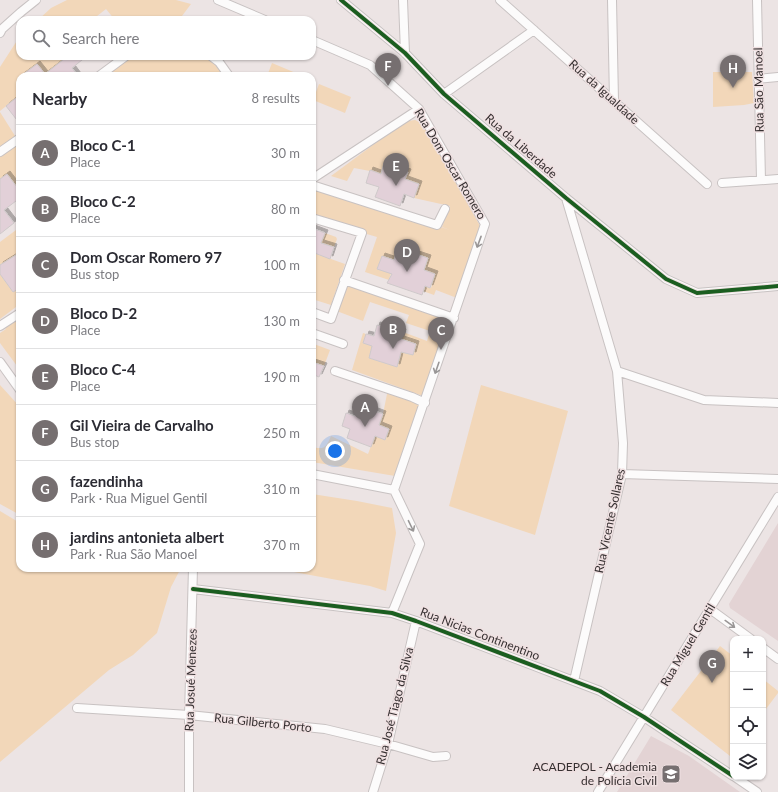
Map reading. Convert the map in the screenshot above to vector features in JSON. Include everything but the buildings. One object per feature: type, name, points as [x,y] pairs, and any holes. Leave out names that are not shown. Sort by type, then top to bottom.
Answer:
[{"type":"street","points":[[17,16],[36,0]]},
{"type":"street","points":[[218,0],[256,16]]},
{"type":"street","name":"Rua da Liberdade","points":[[341,0],[405,53],[444,94],[566,198],[666,279],[697,293],[778,286]]},
{"type":"street","points":[[403,0],[405,53]]},
{"type":"street","name":"Rua da Igualdade","points":[[500,0],[707,184]]},
{"type":"street","points":[[612,0],[614,100]]},
{"type":"street","name":"Rua São Manoel","points":[[757,0],[761,180]]},
{"type":"street","points":[[0,33],[2,29],[16,16]]},
{"type":"street","points":[[444,94],[534,30]]},
{"type":"street","name":"Rua Dom Oscar Romero","points":[[316,42],[370,65],[420,109],[485,224],[394,490]]},
{"type":"street","points":[[104,72],[121,60]]},
{"type":"street","points":[[216,60],[226,72]]},
{"type":"street","points":[[758,79],[778,77]]},
{"type":"street","points":[[316,176],[420,109]]},
{"type":"street","points":[[0,152],[16,141]]},
{"type":"street","points":[[722,183],[778,179]]},
{"type":"street","points":[[316,186],[437,225],[445,209]]},
{"type":"street","name":"Rua Vicente Sollares","points":[[566,198],[617,371],[623,443],[622,474],[574,681]]},
{"type":"street","points":[[316,219],[362,233],[331,319],[316,313]]},
{"type":"street","points":[[344,280],[454,318]]},
{"type":"street","points":[[0,326],[16,315]]},
{"type":"street","points":[[316,335],[343,344]]},
{"type":"street","points":[[0,362],[16,384]]},
{"type":"street","points":[[335,371],[412,397],[425,403]]},
{"type":"street","points":[[617,371],[704,400],[778,402]]},
{"type":"street","points":[[622,474],[778,479]]},
{"type":"street","points":[[316,475],[394,490],[420,544],[392,613]]},
{"type":"street","name":"Rua Miguel Gentil","points":[[598,792],[778,497]]},
{"type":"street","name":"Rua Josué Menezes","points":[[189,792],[189,715],[194,572]]},
{"type":"street","name":"Rua Nicias Continentino","points":[[193,589],[392,613],[416,621],[600,691],[644,716],[730,773]]},
{"type":"street","points":[[710,609],[747,636]]},
{"type":"street","name":"Rua José Tiago da Silva","points":[[373,792],[388,744],[416,621]]},
{"type":"street","points":[[766,650],[778,659]]},
{"type":"street","name":"Rua Gilberto Porto","points":[[77,708],[189,715],[325,729],[388,744],[433,757],[446,756]]},
{"type":"street","name":"Rua Nicias Continentino","points":[[740,780],[757,792]]},
{"type":"shaded area","points":[[67,0],[176,0],[191,4],[182,16],[112,16],[106,9],[97,16],[42,16],[51,8]]},
{"type":"shaded area","points":[[16,42],[16,60],[63,60],[48,72],[43,72],[37,64],[26,72],[16,72],[16,98],[0,111],[0,67]]},
{"type":"shaded area","points":[[121,60],[215,60],[225,72],[104,72]]},
{"type":"shaded area","points":[[272,63],[293,72],[269,72]]},
{"type":"shaded area","points":[[713,72],[752,72],[754,103],[713,107]]},
{"type":"shaded area","points":[[319,84],[351,97],[345,113],[316,101],[316,92]]},
{"type":"shaded area","points":[[0,112],[16,137],[16,187],[0,179]]},
{"type":"shaded area","points":[[415,120],[422,123],[479,224],[480,229],[457,298],[436,290],[434,295],[423,291],[425,286],[431,288],[435,274],[424,270],[428,258],[398,248],[394,260],[382,256],[377,269],[391,273],[389,280],[365,272],[377,237],[316,219],[316,186],[450,230],[442,227],[450,206],[414,198],[405,179],[408,172],[384,163],[381,174],[354,168],[347,181],[331,176],[408,121]]},
{"type":"shaded area","points":[[16,230],[16,255],[0,265],[0,242]]},
{"type":"shaded area","points":[[325,233],[336,237],[337,239],[334,247],[321,243]]},
{"type":"shaded area","points":[[316,254],[345,264],[331,305],[316,300]]},
{"type":"shaded area","points":[[0,274],[13,292],[16,290],[16,307],[0,319]]},
{"type":"shaded area","points":[[344,280],[449,321],[423,396],[352,370],[363,333],[366,334],[363,343],[372,346],[369,358],[397,367],[401,352],[413,355],[416,344],[401,339],[403,332],[427,341],[430,331],[406,323],[409,315],[370,302],[363,321],[334,310]]},
{"type":"shaded area","points":[[16,315],[16,365],[0,343],[0,333],[6,329],[2,324]]},
{"type":"shaded area","points":[[316,345],[330,350],[324,366],[316,363]]},
{"type":"shaded area","points":[[0,385],[16,403],[16,513],[0,504]]},
{"type":"shaded area","points":[[481,385],[568,411],[535,535],[449,506]]},
{"type":"shaded area","points":[[388,389],[421,403],[395,476],[316,463],[316,448],[324,447],[328,443],[331,436],[368,454],[375,436],[385,440],[389,429],[379,425],[383,414]]},
{"type":"shaded area","points":[[316,495],[392,508],[396,533],[386,591],[370,586],[294,572],[316,572]]},
{"type":"shaded area","points":[[0,511],[16,521],[16,572],[179,572],[171,587],[157,633],[133,655],[109,670],[0,762]]},
{"type":"shaded area","points":[[778,523],[778,641],[730,608],[729,604]]},
{"type":"shaded area","points":[[720,646],[730,654],[730,756],[671,710]]},
{"type":"shaded area","points":[[766,681],[778,691],[766,709]]},
{"type":"shaded area","name":"ACADEPOL - Academia de Polícia Civil","points":[[651,736],[689,756],[740,792],[617,792]]},
{"type":"cycle path","points":[[341,0],[405,53],[444,94],[566,198],[666,279],[697,293],[778,286]]},
{"type":"cycle path","points":[[193,589],[392,613],[416,621],[600,691],[644,717],[730,774]]},
{"type":"place","name":"Gil Vieira de Carvalho","points":[[388,86]]},
{"type":"place","name":"jardins antonieta albert","points":[[733,88]]},
{"type":"place","name":"Bloco C-4","points":[[396,186]]},
{"type":"place","name":"Bloco D-2","points":[[407,272]]},
{"type":"place","name":"Bloco C-2","points":[[393,349]]},
{"type":"place","name":"Dom Oscar Romero 97","points":[[441,350]]},
{"type":"place","name":"Bloco C-1","points":[[365,427]]},
{"type":"place","name":"fazendinha","points":[[712,683]]},
{"type":"place","name":"ACADEPOL - Academia de Polícia Civil","points":[[671,774]]}]
